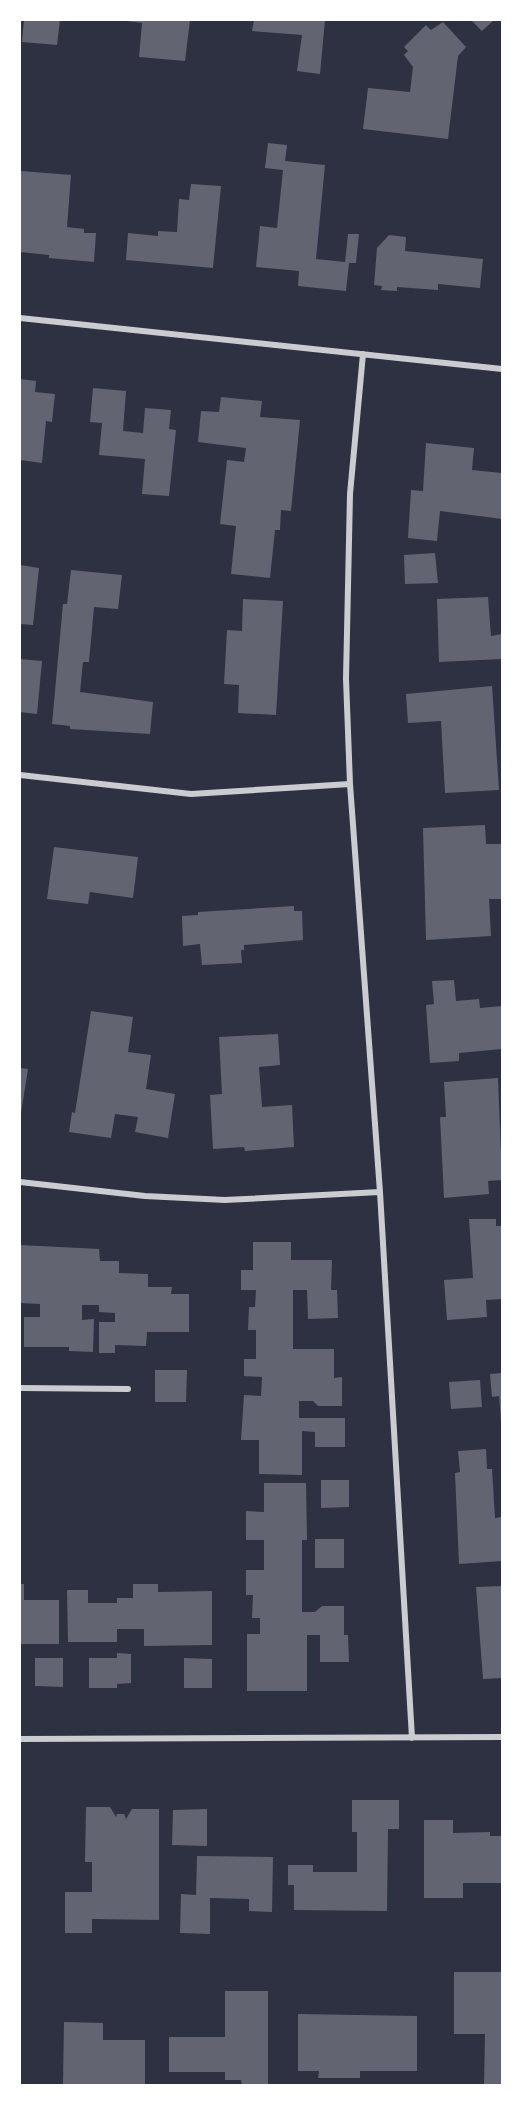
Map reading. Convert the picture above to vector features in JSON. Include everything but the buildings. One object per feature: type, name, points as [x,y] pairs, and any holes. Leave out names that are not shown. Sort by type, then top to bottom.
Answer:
[{"type":"street","points":[[20,318],[502,369]]},
{"type":"street","points":[[363,354],[350,494],[346,584],[350,784],[380,1192],[412,1738]]},
{"type":"street","points":[[20,775],[191,794],[350,784]]},
{"type":"street","points":[[20,1182],[145,1196],[225,1200],[380,1192]]},
{"type":"street","points":[[20,1388],[128,1389]]},
{"type":"street","points":[[20,1739],[502,1737]]}]
